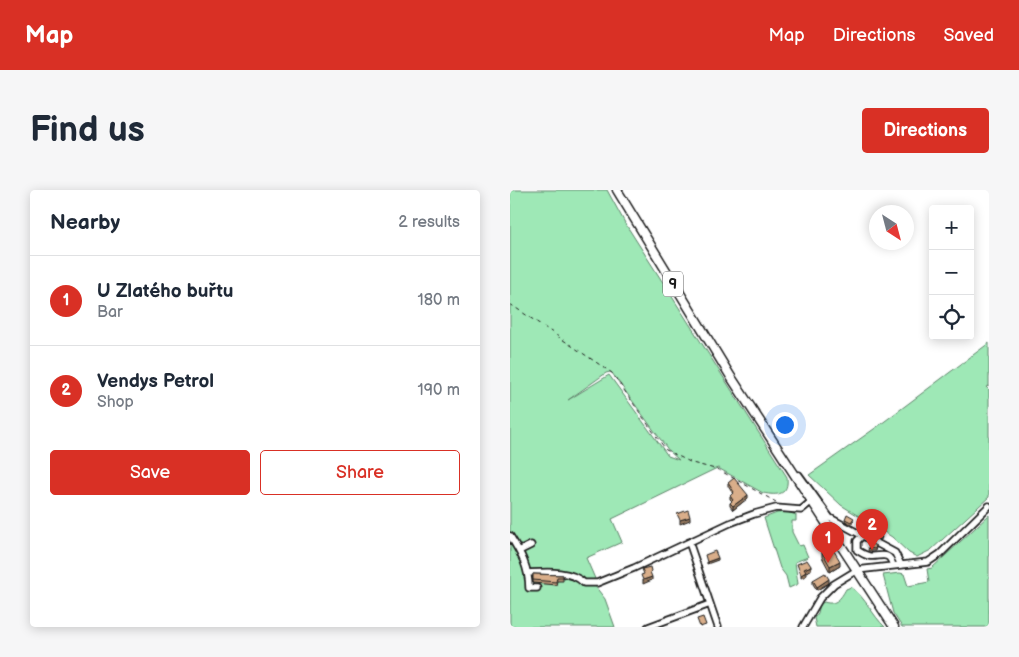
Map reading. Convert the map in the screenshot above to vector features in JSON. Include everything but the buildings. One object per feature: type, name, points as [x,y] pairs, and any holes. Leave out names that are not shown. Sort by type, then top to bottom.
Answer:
[{"type":"main road","name":"9","points":[[617,190],[702,330],[894,627]]},
{"type":"street","points":[[774,442],[830,518],[895,553],[901,566]]},
{"type":"street","points":[[529,573],[569,574],[576,576],[584,583],[597,583],[634,568],[730,523],[761,512],[782,508],[800,510],[813,500]]},
{"type":"street","points":[[803,627],[820,598],[834,584],[857,570],[924,563],[933,559],[989,506]]},
{"type":"street","points":[[510,536],[529,573],[529,588],[537,588]]},
{"type":"street","points":[[862,536],[857,541],[857,550],[868,556],[882,555],[889,557],[893,566]]},
{"type":"street","points":[[689,542],[718,627]]},
{"type":"street","points":[[519,551],[531,545]]},
{"type":"street","points":[[648,627],[710,604]]},
{"type":"path","points":[[510,304],[612,373],[666,450],[692,463],[719,470],[772,499],[782,508]]},
{"type":"green space","points":[[510,190],[607,190],[625,223],[787,477],[786,488],[778,494],[763,493],[718,468],[612,519],[622,542],[586,558],[596,581],[595,586],[605,599],[615,627],[510,627]],"holes":[[[606,373],[612,373],[669,451],[679,460],[668,456],[609,375],[568,400]]]},
{"type":"green space","points":[[989,343],[989,386],[986,387],[989,390],[989,497],[931,550],[917,557],[909,553],[892,537],[841,505],[809,475]]},
{"type":"green space","points":[[787,512],[796,515],[796,521],[792,521],[792,532],[799,546],[803,545],[808,557],[795,562],[798,584],[789,588],[786,576],[780,568],[764,518],[777,513]]},
{"type":"green space","points":[[989,515],[989,627],[902,627],[893,613],[883,575],[904,574],[908,586],[929,582],[927,569],[932,568]]},
{"type":"green space","points":[[851,587],[861,596],[885,627],[816,627],[814,618],[818,613],[820,604],[835,602],[846,589]]},
{"type":"place","name":"Vendys Petrol","points":[[872,550]]},
{"type":"place","name":"U Zlatého buřtu","points":[[828,563]]}]
